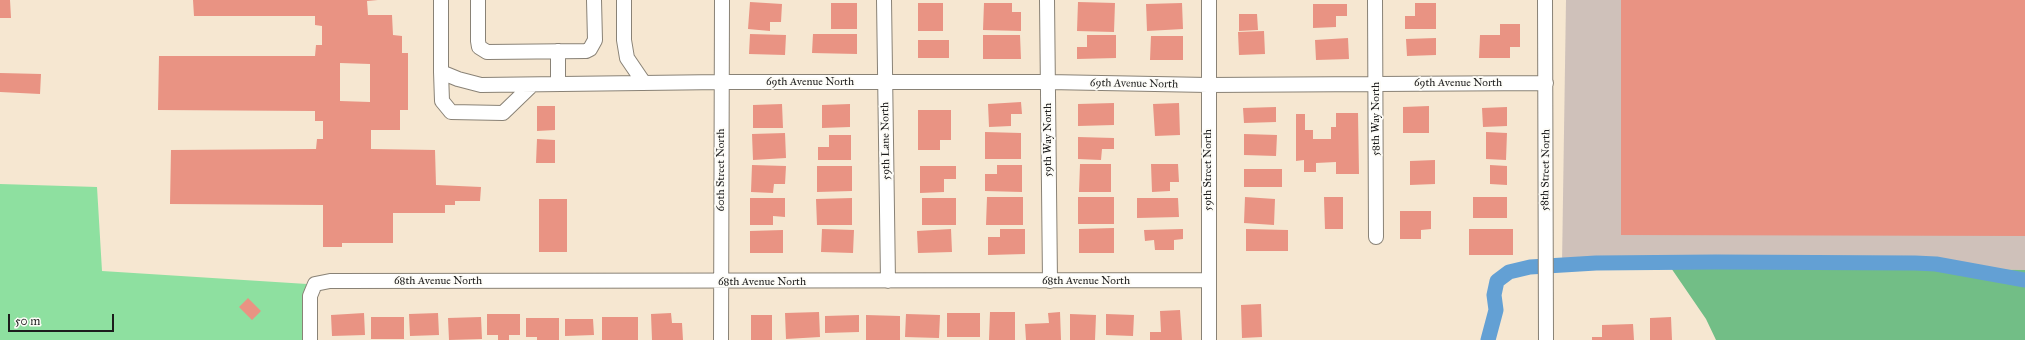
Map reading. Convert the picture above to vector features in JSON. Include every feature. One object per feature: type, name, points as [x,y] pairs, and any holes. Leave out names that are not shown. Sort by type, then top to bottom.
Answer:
[{"type":"street","points":[[441,0],[442,101],[451,112],[503,113],[532,85]]},
{"type":"street","points":[[478,0],[479,47],[487,52],[586,51],[594,45],[594,0]]},
{"type":"street","points":[[624,0],[624,40],[627,58],[644,83]]},
{"type":"street","name":"60th Street North","points":[[721,340],[722,0]]},
{"type":"street","name":"59th Lane North","points":[[884,0],[888,281]]},
{"type":"street","name":"59th Way North","points":[[1047,0],[1050,281]]},
{"type":"street","name":"59th Street North","points":[[1209,0],[1209,340]]},
{"type":"street","name":"58th Way North","points":[[1375,0],[1376,237]]},
{"type":"street","name":"58th Street North","points":[[1545,0],[1546,340]]},
{"type":"street","points":[[558,51],[558,84]]},
{"type":"street","name":"69th Avenue North","points":[[441,72],[458,80],[481,85],[722,82],[1048,82],[1208,85],[1375,82],[1546,82]]},
{"type":"street","name":"68th Avenue North","points":[[310,340],[310,296],[315,284],[330,281],[720,282],[1208,280]]},
{"type":"shaded area","points":[[1566,0],[2025,0],[2025,270],[1562,264]]},
{"type":"green space","points":[[0,184],[97,187],[102,271],[307,284],[303,297],[303,340],[0,340]]},
{"type":"green space","points":[[1669,265],[2025,270],[2025,340],[1716,340],[1706,319]]},
{"type":"building","points":[[0,0],[10,0],[11,18],[0,18]]},
{"type":"building","points":[[193,0],[378,0],[367,1],[368,15],[392,15],[393,35],[402,36],[402,53],[408,53],[408,110],[400,110],[400,130],[371,130],[371,149],[435,150],[436,185],[481,187],[480,201],[455,201],[455,205],[445,205],[445,213],[393,213],[393,243],[342,243],[342,247],[323,247],[323,205],[170,204],[171,150],[316,149],[317,139],[323,139],[323,121],[315,121],[315,111],[158,110],[159,56],[315,56],[316,45],[322,45],[322,26],[315,25],[315,16],[194,16]],"holes":[[[340,63],[370,64],[370,102],[340,101]]]},
{"type":"building","points":[[1621,0],[2025,0],[2025,236],[1621,235]]},
{"type":"building","points":[[750,2],[782,4],[781,22],[770,22],[770,31],[748,29]]},
{"type":"building","points":[[1078,2],[1115,3],[1114,32],[1077,31]]},
{"type":"building","points":[[831,3],[857,3],[857,29],[831,29]]},
{"type":"building","points":[[918,3],[943,3],[943,31],[918,31]]},
{"type":"building","points":[[984,3],[1012,3],[1012,12],[1021,12],[1021,31],[983,30]]},
{"type":"building","points":[[1182,3],[1183,29],[1147,31],[1146,4]]},
{"type":"building","points":[[1415,3],[1436,3],[1436,29],[1405,29],[1405,16],[1415,16]]},
{"type":"building","points":[[1313,4],[1347,4],[1347,16],[1336,16],[1336,27],[1313,28]]},
{"type":"building","points":[[1239,14],[1257,14],[1258,30],[1239,31]]},
{"type":"building","points":[[1500,24],[1520,24],[1520,47],[1510,47],[1510,58],[1479,58],[1480,35],[1500,35]]},
{"type":"building","points":[[1264,31],[1265,54],[1239,55],[1238,32]]},
{"type":"building","points":[[750,34],[786,35],[785,55],[749,54]]},
{"type":"building","points":[[813,34],[857,34],[857,54],[812,53]]},
{"type":"building","points":[[983,35],[1020,35],[1021,59],[983,59]]},
{"type":"building","points":[[1087,35],[1116,35],[1116,58],[1077,59],[1077,47],[1087,47]]},
{"type":"building","points":[[1151,36],[1183,36],[1183,60],[1150,60]]},
{"type":"building","points":[[1348,38],[1349,59],[1316,60],[1315,40]]},
{"type":"building","points":[[1436,38],[1436,55],[1407,56],[1406,39]]},
{"type":"building","points":[[918,40],[949,40],[949,58],[918,58]]},
{"type":"building","points":[[0,73],[41,74],[40,94],[0,92]]},
{"type":"building","points":[[1021,102],[1022,114],[1011,114],[1011,126],[989,127],[988,104]]},
{"type":"building","points":[[1114,103],[1114,125],[1078,126],[1078,104]]},
{"type":"building","points":[[1179,103],[1180,135],[1155,136],[1153,104]]},
{"type":"building","points":[[782,104],[783,128],[753,128],[753,105]]},
{"type":"building","points":[[850,104],[850,127],[822,128],[822,105]]},
{"type":"building","points":[[537,106],[555,106],[555,130],[537,131]]},
{"type":"building","points":[[1429,106],[1429,133],[1403,133],[1403,107]]},
{"type":"building","points":[[1276,107],[1276,122],[1244,123],[1243,108]]},
{"type":"building","points":[[1507,107],[1507,126],[1483,127],[1482,108]]},
{"type":"building","points":[[918,110],[951,110],[951,140],[940,140],[940,150],[918,150]]},
{"type":"building","points":[[1336,113],[1358,113],[1359,174],[1336,174],[1336,162],[1316,163],[1316,172],[1304,172],[1304,160],[1296,161],[1296,114],[1305,114],[1305,130],[1313,130],[1313,139],[1331,139],[1331,127],[1336,127]]},
{"type":"building","points":[[985,132],[1021,133],[1021,159],[985,159]]},
{"type":"building","points":[[1486,132],[1507,133],[1506,160],[1486,159]]},
{"type":"building","points":[[785,133],[786,158],[753,160],[752,134]]},
{"type":"building","points":[[1244,134],[1277,135],[1276,156],[1244,155]]},
{"type":"building","points":[[829,135],[851,135],[851,160],[818,160],[818,147],[829,147]]},
{"type":"building","points":[[1078,137],[1114,138],[1114,149],[1102,149],[1101,160],[1078,159]]},
{"type":"building","points":[[537,139],[555,140],[555,163],[536,163]]},
{"type":"building","points":[[1435,160],[1435,184],[1410,185],[1410,161]]},
{"type":"building","points":[[1080,164],[1111,164],[1111,192],[1079,192]]},
{"type":"building","points":[[1151,164],[1178,164],[1179,182],[1170,182],[1170,191],[1152,192]]},
{"type":"building","points":[[752,165],[786,166],[785,184],[774,184],[773,193],[751,192]]},
{"type":"building","points":[[997,165],[1022,165],[1022,192],[985,191],[985,174],[997,174]]},
{"type":"building","points":[[1490,165],[1507,166],[1507,185],[1490,184]]},
{"type":"building","points":[[817,166],[852,166],[852,191],[817,192]]},
{"type":"building","points":[[920,166],[956,166],[956,179],[944,179],[944,192],[920,193]]},
{"type":"building","points":[[1244,169],[1282,169],[1282,187],[1244,187]]},
{"type":"building","points":[[987,197],[1023,197],[1023,225],[986,225]]},
{"type":"building","points":[[1078,197],[1114,197],[1114,224],[1078,224]]},
{"type":"building","points":[[1245,197],[1275,199],[1274,225],[1244,223]]},
{"type":"building","points":[[1324,197],[1343,197],[1343,229],[1325,229]]},
{"type":"building","points":[[1473,197],[1507,197],[1507,218],[1473,218]]},
{"type":"building","points":[[750,198],[785,198],[785,217],[773,216],[773,225],[750,225]]},
{"type":"building","points":[[852,198],[852,225],[817,225],[816,199]]},
{"type":"building","points":[[922,198],[956,198],[956,225],[922,225]]},
{"type":"building","points":[[1137,198],[1178,198],[1179,217],[1137,218]]},
{"type":"building","points":[[539,199],[567,199],[567,252],[539,252]]},
{"type":"building","points":[[1400,211],[1431,211],[1431,229],[1421,230],[1421,239],[1400,239]]},
{"type":"building","points":[[1114,228],[1114,253],[1079,253],[1079,229]]},
{"type":"building","points":[[822,229],[854,230],[853,253],[821,252]]},
{"type":"building","points":[[951,229],[952,252],[918,253],[917,231]]},
{"type":"building","points":[[1000,229],[1025,229],[1025,254],[988,255],[988,237],[1000,237]]},
{"type":"building","points":[[1183,229],[1183,239],[1174,240],[1174,250],[1155,250],[1154,240],[1145,241],[1144,230]]},
{"type":"building","points":[[1246,229],[1288,230],[1288,251],[1246,251]]},
{"type":"building","points":[[1469,229],[1513,229],[1513,255],[1469,255]]},
{"type":"building","points":[[783,230],[783,253],[750,253],[750,231]]},
{"type":"building","points":[[248,298],[261,311],[252,320],[239,307]]},
{"type":"building","points":[[1261,304],[1262,337],[1242,338],[1241,305]]},
{"type":"building","points":[[1180,310],[1182,340],[1150,340],[1150,332],[1161,332],[1160,311]]},
{"type":"building","points":[[819,312],[820,337],[786,339],[785,313]]},
{"type":"building","points":[[990,312],[1015,312],[1015,340],[989,340]]},
{"type":"building","points":[[1060,312],[1061,340],[1026,340],[1025,324],[1049,323],[1048,313]]},
{"type":"building","points":[[364,313],[365,335],[332,336],[331,315]]},
{"type":"building","points":[[438,313],[439,335],[410,336],[409,314]]},
{"type":"building","points":[[671,313],[672,323],[682,323],[683,340],[652,340],[651,314]]},
{"type":"building","points":[[947,313],[980,313],[980,337],[947,337]]},
{"type":"building","points":[[487,314],[520,314],[520,335],[509,335],[509,340],[498,340],[498,335],[487,335]]},
{"type":"building","points":[[906,314],[940,315],[939,338],[905,337]]},
{"type":"building","points":[[1070,314],[1096,315],[1095,340],[1070,340]]},
{"type":"building","points":[[1106,314],[1134,315],[1133,336],[1106,335]]},
{"type":"building","points":[[751,315],[772,315],[772,340],[751,340]]},
{"type":"building","points":[[859,315],[859,332],[825,333],[825,316]]},
{"type":"building","points":[[866,315],[900,316],[900,340],[866,340]]},
{"type":"building","points":[[371,317],[404,317],[404,339],[371,339]]},
{"type":"building","points":[[481,317],[482,339],[449,340],[448,318]]},
{"type":"building","points":[[602,317],[638,317],[638,340],[602,340]]},
{"type":"building","points":[[1671,317],[1672,340],[1650,340],[1650,318]]},
{"type":"building","points":[[526,318],[559,318],[559,340],[537,340],[537,337],[526,337]]},
{"type":"building","points":[[565,319],[593,319],[594,335],[565,336]]},
{"type":"building","points":[[1633,324],[1634,340],[1592,340],[1592,337],[1602,337],[1602,325]]},
{"type":"waterway","points":[[1488,340],[1496,310],[1494,295],[1497,281],[1509,272],[1530,267],[1596,263],[1915,263],[1936,264],[2025,280]]}]
